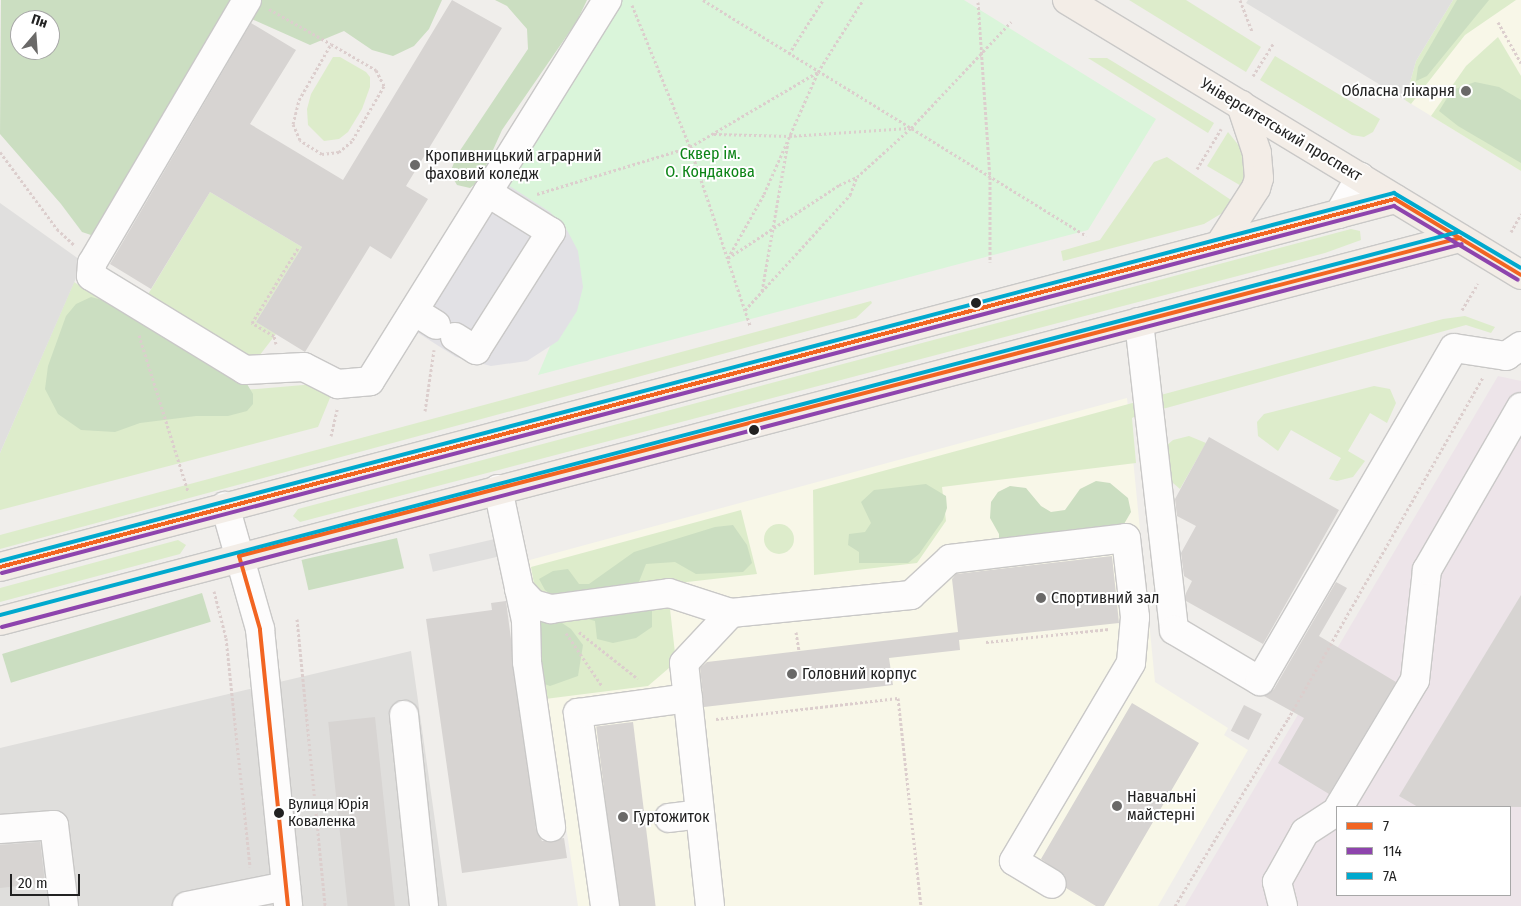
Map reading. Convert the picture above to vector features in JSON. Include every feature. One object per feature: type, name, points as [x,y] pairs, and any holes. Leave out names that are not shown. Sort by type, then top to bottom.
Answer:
[{"type":"main road","name":"Університетський проспект","points":[[1066,0],[1521,275]]},
{"type":"main road","points":[[1220,244],[1256,188],[1259,178],[1257,153],[1241,105]]},
{"type":"main road","points":[[0,567],[225,506],[1395,199]]},
{"type":"main road","points":[[0,622],[239,556],[1460,238]]},
{"type":"street","points":[[255,2],[92,263],[91,276],[245,370],[304,366],[338,384],[370,381],[435,324],[496,198],[607,0]]},
{"type":"street","points":[[1339,214],[1360,177]]},
{"type":"street","points":[[435,324],[476,350],[551,232],[496,198]]},
{"type":"street","points":[[1139,322],[1174,630],[1260,681],[1454,348],[1509,350]]},
{"type":"street","points":[[1340,806],[1415,680],[1427,570],[1521,407]]},
{"type":"street","points":[[498,489],[526,621],[527,662],[551,828]]},
{"type":"street","points":[[187,906],[253,894],[287,896],[260,629],[225,506]]},
{"type":"street","points":[[519,589],[533,604],[551,609],[669,593],[731,613],[912,595],[950,559],[1126,538],[1134,626],[1131,663],[1014,862],[1052,884]]},
{"type":"street","points":[[710,906],[700,814],[681,707],[684,663],[731,613]]},
{"type":"street","points":[[605,906],[578,713],[617,707],[681,707]]},
{"type":"street","points":[[404,715],[424,906]]},
{"type":"street","points":[[1283,906],[1277,882],[1304,832],[1336,812]]},
{"type":"street","points":[[670,818],[700,814]]},
{"type":"street","points":[[0,829],[54,825],[64,906]]},
{"type":"path","points":[[630,0],[690,147],[750,325]]},
{"type":"path","points":[[703,0],[1086,236]]},
{"type":"path","points":[[789,54],[823,0]]},
{"type":"path","points":[[728,258],[764,194],[818,72],[862,0]]},
{"type":"path","points":[[1240,0],[1252,31]]},
{"type":"path","points":[[255,2],[331,44],[376,70],[384,86],[352,141],[339,152],[322,154],[300,140],[293,124],[299,100],[331,44]]},
{"type":"path","points":[[978,2],[984,50],[990,177],[990,262]]},
{"type":"path","points":[[728,258],[839,185],[858,177],[911,128],[1011,22]]},
{"type":"path","points":[[1498,22],[1521,63]]},
{"type":"path","points":[[1253,76],[1273,44]]},
{"type":"path","points":[[496,198],[690,147],[818,72]]},
{"type":"path","points":[[713,134],[789,136],[911,128]]},
{"type":"path","points":[[1197,169],[1222,128]]},
{"type":"path","points":[[761,293],[789,136]]},
{"type":"path","points":[[0,152],[57,229],[92,263]]},
{"type":"path","points":[[745,310],[850,195],[858,177]]},
{"type":"path","points":[[1511,232],[1521,214]]},
{"type":"path","points":[[280,368],[274,336],[252,323],[298,248]]},
{"type":"path","points":[[1462,310],[1478,284]]},
{"type":"path","points":[[425,410],[435,324]]},
{"type":"path","points":[[136,326],[184,474]]},
{"type":"path","points":[[1175,906],[1509,350]]},
{"type":"path","points":[[331,436],[339,405]]},
{"type":"path","points":[[551,609],[681,707],[898,698],[921,906]]},
{"type":"path","points":[[551,609],[617,707]]},
{"type":"path","points":[[297,619],[325,906]]},
{"type":"path","points":[[986,642],[1134,626]]},
{"type":"path","points":[[797,637],[799,651]]},
{"type":"path","points":[[226,638],[253,894]]},
{"type":"shaded area","points":[[1248,0],[1453,0],[1416,61],[1405,100],[1246,3]]},
{"type":"shaded area","name":"Обласна лікарня","points":[[1465,0],[1521,0],[1521,171],[1405,100]]},
{"type":"shaded area","points":[[505,183],[550,212],[567,230],[578,251],[583,287],[577,311],[558,341],[527,361],[491,366],[456,357],[415,331]]},
{"type":"shaded area","points":[[0,203],[83,262],[0,453]]},
{"type":"shaded area","points":[[1498,376],[1521,381],[1521,906],[1185,906]]},
{"type":"shaded area","points":[[1127,398],[1155,682],[1228,728],[1224,735],[1248,750],[1158,906],[578,906],[526,561]]},
{"type":"shaded area","points":[[499,538],[503,556],[433,572],[429,554]]},
{"type":"shaded area","points":[[411,651],[447,906],[0,906],[0,748]]},
{"type":"green space","points":[[1,0],[442,0],[429,29],[414,46],[393,56],[372,50],[344,31],[310,45],[236,12],[94,236],[82,232],[61,204],[0,134]]},
{"type":"green space","points":[[495,0],[587,0],[577,21],[502,130],[479,181],[470,188],[457,185],[450,173],[457,155],[528,49],[527,29],[507,6]]},
{"type":"green space","name":"Сквер ім. О. Кондакова","points":[[619,0],[964,0],[1156,119],[1088,230],[538,375],[579,277],[505,183]]},
{"type":"green space","points":[[1129,0],[1186,0],[1261,47],[1246,72]]},
{"type":"green space","points":[[1453,0],[1516,0],[1465,35],[1411,104],[1405,100],[1416,61]]},
{"type":"green space","points":[[1457,0],[1489,0],[1427,76],[1416,81],[1418,67]]},
{"type":"green space","points":[[1498,37],[1521,76],[1521,171],[1431,116],[1466,66]]},
{"type":"green space","points":[[1275,56],[1380,119],[1373,132],[1364,137],[1352,135],[1260,80]]},
{"type":"green space","points":[[333,57],[340,57],[366,72],[370,77],[370,87],[362,109],[348,132],[339,139],[324,141],[308,125],[307,109],[311,94]]},
{"type":"green space","points":[[1088,58],[1107,58],[1214,123],[1208,133]]},
{"type":"green space","points":[[1475,82],[1499,87],[1521,100],[1521,163],[1458,126],[1439,111],[1452,90]]},
{"type":"green space","points":[[1228,132],[1244,152],[1248,175],[1243,187],[1207,166]]},
{"type":"green space","points":[[1167,157],[1234,202],[1229,209],[1204,224],[1063,261],[1061,251],[1100,240],[1154,162]]},
{"type":"green space","points":[[210,192],[302,247],[256,322],[276,334],[256,360],[144,301]]},
{"type":"green space","points":[[1351,229],[1360,231],[1361,240],[1325,253],[300,522],[293,516],[298,509]]},
{"type":"green space","points":[[74,282],[244,390],[315,384],[332,393],[318,427],[0,510],[0,453]]},
{"type":"green space","points":[[91,297],[110,302],[247,384],[253,394],[253,404],[247,411],[228,416],[196,416],[140,423],[115,432],[81,430],[58,414],[45,389],[48,366],[66,316],[76,304]]},
{"type":"green space","points":[[871,301],[872,303],[856,318],[0,549],[0,535]]},
{"type":"green space","points":[[1465,316],[1495,327],[1491,333],[1466,325],[1159,410],[1157,396],[1443,319]]},
{"type":"green space","points":[[1374,386],[1390,389],[1396,403],[1387,423],[1370,413],[1348,451],[1365,461],[1353,477],[1337,481],[1329,479],[1341,458],[1291,430],[1278,451],[1258,436],[1257,422],[1264,414]]},
{"type":"green space","points":[[1136,402],[1136,416],[1132,418],[1136,463],[942,487],[946,521],[917,563],[814,575],[813,490]]},
{"type":"green space","points":[[1189,436],[1206,443],[1180,489],[1166,477],[1166,446],[1173,440]]},
{"type":"green space","points":[[1096,481],[1110,483],[1128,498],[1131,512],[1124,524],[1113,525],[1104,536],[999,550],[999,534],[990,518],[991,502],[998,492],[1010,486],[1026,488],[1041,506],[1051,512],[1065,510],[1080,489]]},
{"type":"green space","points":[[926,484],[946,496],[947,508],[943,520],[919,554],[908,563],[859,563],[859,552],[848,545],[849,534],[865,532],[871,523],[861,502],[874,490]]},
{"type":"green space","points":[[741,510],[757,574],[547,598],[534,584],[531,567]]},
{"type":"green space","points":[[779,524],[790,528],[794,539],[790,550],[779,554],[768,550],[764,539],[768,528]]},
{"type":"green space","points":[[733,525],[747,545],[752,563],[743,572],[696,574],[675,562],[646,564],[638,584],[652,609],[652,627],[636,638],[613,643],[597,639],[595,621],[581,617],[545,590],[539,579],[553,571],[568,569],[579,584],[589,584],[634,552],[715,527]]},
{"type":"green space","points":[[397,538],[404,568],[308,590],[302,560]]},
{"type":"green space","points":[[178,540],[186,545],[180,554],[0,602],[0,588]]},
{"type":"green space","points":[[202,593],[211,622],[11,683],[2,654]]},
{"type":"green space","points":[[669,600],[676,662],[648,686],[545,699],[534,620]]},
{"type":"green space","points":[[534,614],[550,615],[571,629],[583,645],[578,676],[550,686],[539,682]]},
{"type":"building","points":[[452,0],[502,28],[406,186],[428,199],[391,259],[370,246],[305,352],[256,322],[302,247],[210,192],[151,289],[110,264],[251,23],[296,50],[250,124],[343,180]]},
{"type":"building","points":[[1209,437],[1339,510],[1263,644],[1186,601],[1186,593],[1192,581],[1184,576],[1181,553],[1196,526],[1177,516],[1175,499]]},
{"type":"building","points":[[1112,556],[1119,623],[959,640],[960,650],[889,658],[893,685],[704,707],[700,668],[707,662],[958,632],[952,579],[956,574]]},
{"type":"building","points":[[1336,582],[1347,588],[1319,636],[1396,682],[1329,794],[1278,763],[1304,718],[1264,696],[1274,689]]},
{"type":"building","points":[[1521,595],[1521,807],[1416,806],[1399,796]]},
{"type":"building","points":[[506,601],[536,829],[542,841],[564,838],[567,858],[462,873],[426,619],[492,610],[491,603]]},
{"type":"building","name":"Навчальні майстерні","points":[[1132,703],[1199,743],[1104,906],[1096,906],[1066,888],[1065,876],[1041,859]]},
{"type":"building","points":[[1244,705],[1262,714],[1249,740],[1231,731]]},
{"type":"building","points":[[375,717],[395,906],[348,906],[328,722]]},
{"type":"building","name":"Гуртожиток","points":[[633,722],[656,906],[618,906],[596,727]]},
{"type":"building","points":[[40,842],[45,883],[0,888],[0,845]]},
{"type":"transit line","name":"7А","points":[[0,561],[1394,193],[1521,268]]},
{"type":"transit line","name":"7","points":[[0,567],[1395,199],[1521,275]]},
{"type":"transit line","name":"114","points":[[2,573],[1394,206],[1518,280]]},
{"type":"transit line","name":"7А","points":[[0,615],[1458,232]]},
{"type":"transit line","name":"7","points":[[288,906],[260,629],[239,556],[1460,238]]},
{"type":"transit line","name":"114","points":[[2,627],[1462,244]]},
{"type":"place","name":"Обласна лікарня","points":[[1466,91]]},
{"type":"place","name":"Кропивницький аграрний фаховий коледж","points":[[415,165]]},
{"type":"place","name":"Спортивний зал","points":[[1041,598]]},
{"type":"place","name":"Головний корпус","points":[[792,674]]},
{"type":"place","name":"Навчальні майстерні","points":[[1117,806]]},
{"type":"place","name":"Вулиця Юрія Коваленка","points":[[279,813]]},
{"type":"place","name":"Гуртожиток","points":[[623,817]]}]
